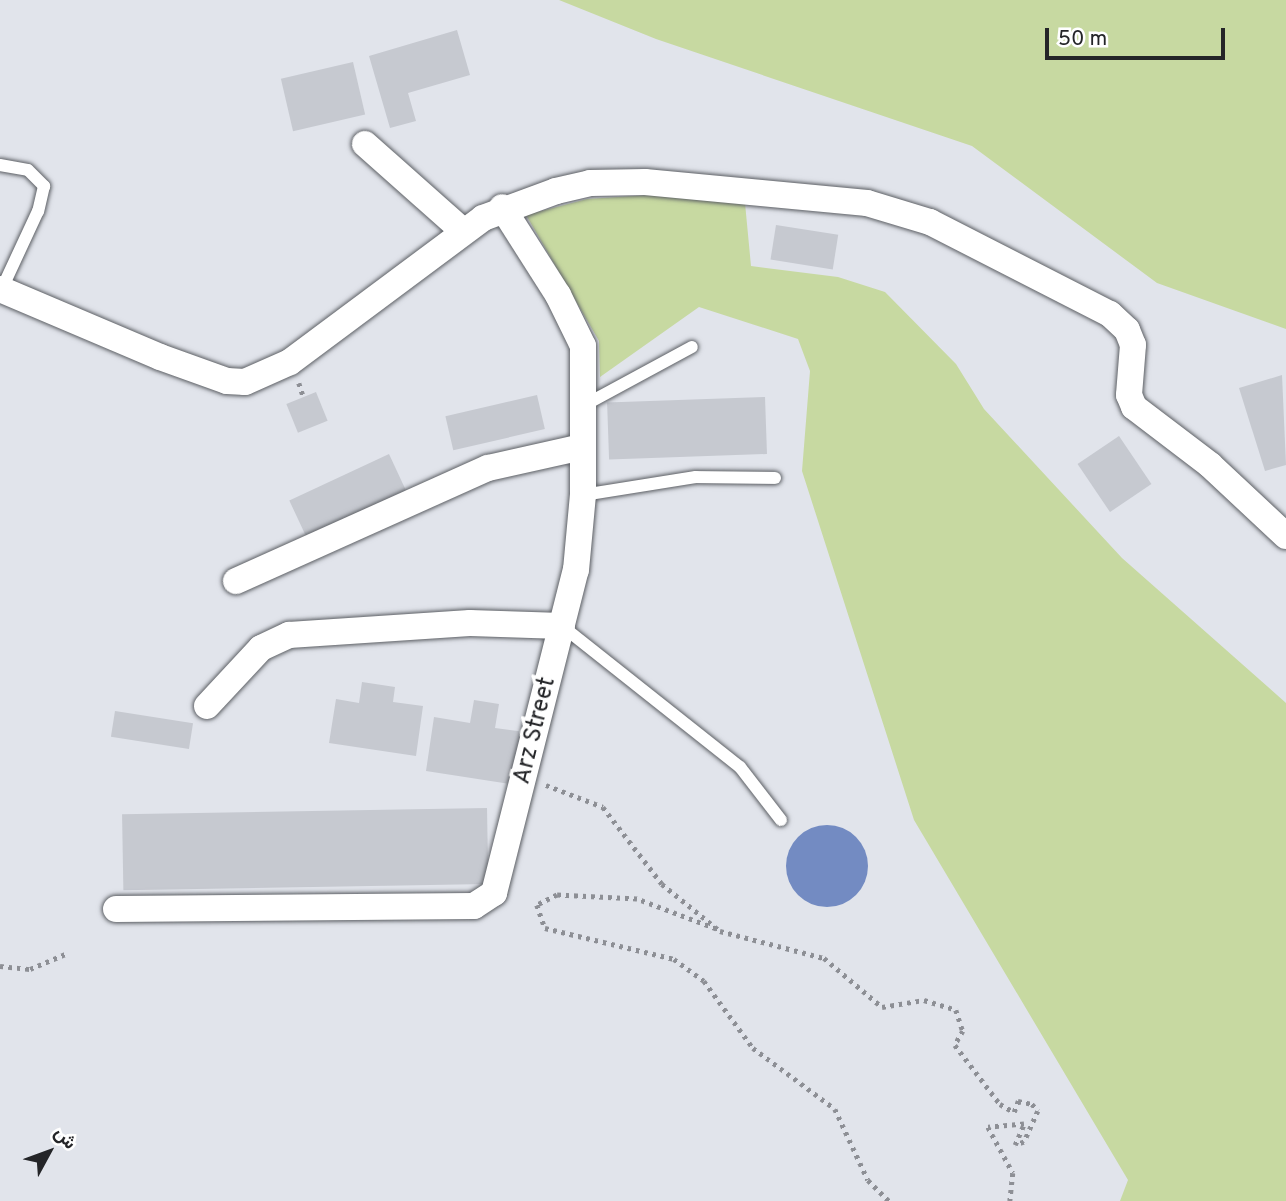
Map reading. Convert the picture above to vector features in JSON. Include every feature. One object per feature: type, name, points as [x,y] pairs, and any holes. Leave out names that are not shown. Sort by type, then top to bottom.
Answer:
[{"type":"street","points":[[365,144],[463,231]]},
{"type":"street","points":[[1,291],[226,382],[245,382],[290,362],[463,231],[502,207],[590,183],[645,182],[841,198],[930,222],[1118,321],[1133,345],[1129,395],[1134,407],[1210,465],[1286,536]]},
{"type":"street","name":"Arz Street","points":[[116,909],[474,906],[494,893],[576,570],[583,495],[583,346],[578,331],[502,207]]},
{"type":"street","points":[[236,581],[488,468],[582,447]]},
{"type":"street","points":[[207,706],[261,648],[289,635],[470,623],[562,626]]},
{"type":"lane","points":[[0,165],[28,170],[44,186],[38,211],[1,291]]},
{"type":"lane","points":[[581,407],[692,347]]},
{"type":"lane","points":[[583,495],[696,477],[775,478]]},
{"type":"lane","points":[[562,626],[740,767],[781,820]]},
{"type":"path","points":[[525,777],[603,807],[662,884],[720,931]]},
{"type":"path","points":[[889,1201],[868,1180],[835,1109],[753,1048],[704,981],[674,959],[545,928],[537,905],[557,895],[637,899],[720,931],[824,958],[882,1007],[923,1000],[956,1010],[963,1031],[955,1045],[1000,1104],[1014,1112],[1018,1101],[1032,1104],[1038,1111],[1024,1142],[1015,1145],[1024,1124],[988,1127],[1013,1173],[1010,1201]]},
{"type":"path","points":[[0,965],[30,969],[65,954]]},
{"type":"green space","points":[[559,0],[1286,0],[1286,329],[1157,283],[972,146],[656,39]]},
{"type":"green space","points":[[649,195],[745,203],[751,266],[838,277],[885,292],[956,364],[984,409],[1122,558],[1286,703],[1286,1201],[1120,1201],[1128,1180],[914,820],[802,471],[810,371],[798,339],[699,307],[600,377],[599,341],[526,215],[587,199]]},
{"type":"water","points":[[827,825],[843,828],[856,837],[865,850],[868,866],[865,882],[856,895],[843,904],[827,907],[811,904],[798,895],[789,882],[786,866],[789,850],[798,837],[811,828]]},
{"type":"building","points":[[457,30],[470,75],[408,93],[416,121],[390,128],[369,56]]},
{"type":"building","points":[[353,62],[365,115],[293,131],[281,79]]},
{"type":"building","points":[[776,225],[838,235],[833,269],[771,260]]},
{"type":"building","points":[[1282,375],[1286,465],[1265,471],[1239,388]]},
{"type":"building","points":[[316,392],[328,421],[298,433],[286,404]]},
{"type":"building","points":[[537,395],[545,429],[453,450],[445,416]]},
{"type":"building","points":[[765,397],[767,454],[609,459],[607,403]]},
{"type":"building","points":[[1119,436],[1151,484],[1110,512],[1078,464]]},
{"type":"building","points":[[389,454],[408,494],[308,540],[289,500]]},
{"type":"building","points":[[362,682],[395,687],[393,702],[423,706],[416,756],[329,743],[336,699],[359,703]]},
{"type":"building","points":[[474,700],[499,704],[495,728],[525,732],[517,785],[426,771],[434,717],[470,723]]},
{"type":"building","points":[[115,711],[193,723],[189,749],[111,737]]},
{"type":"building","points":[[487,808],[488,884],[123,890],[122,814]]}]
